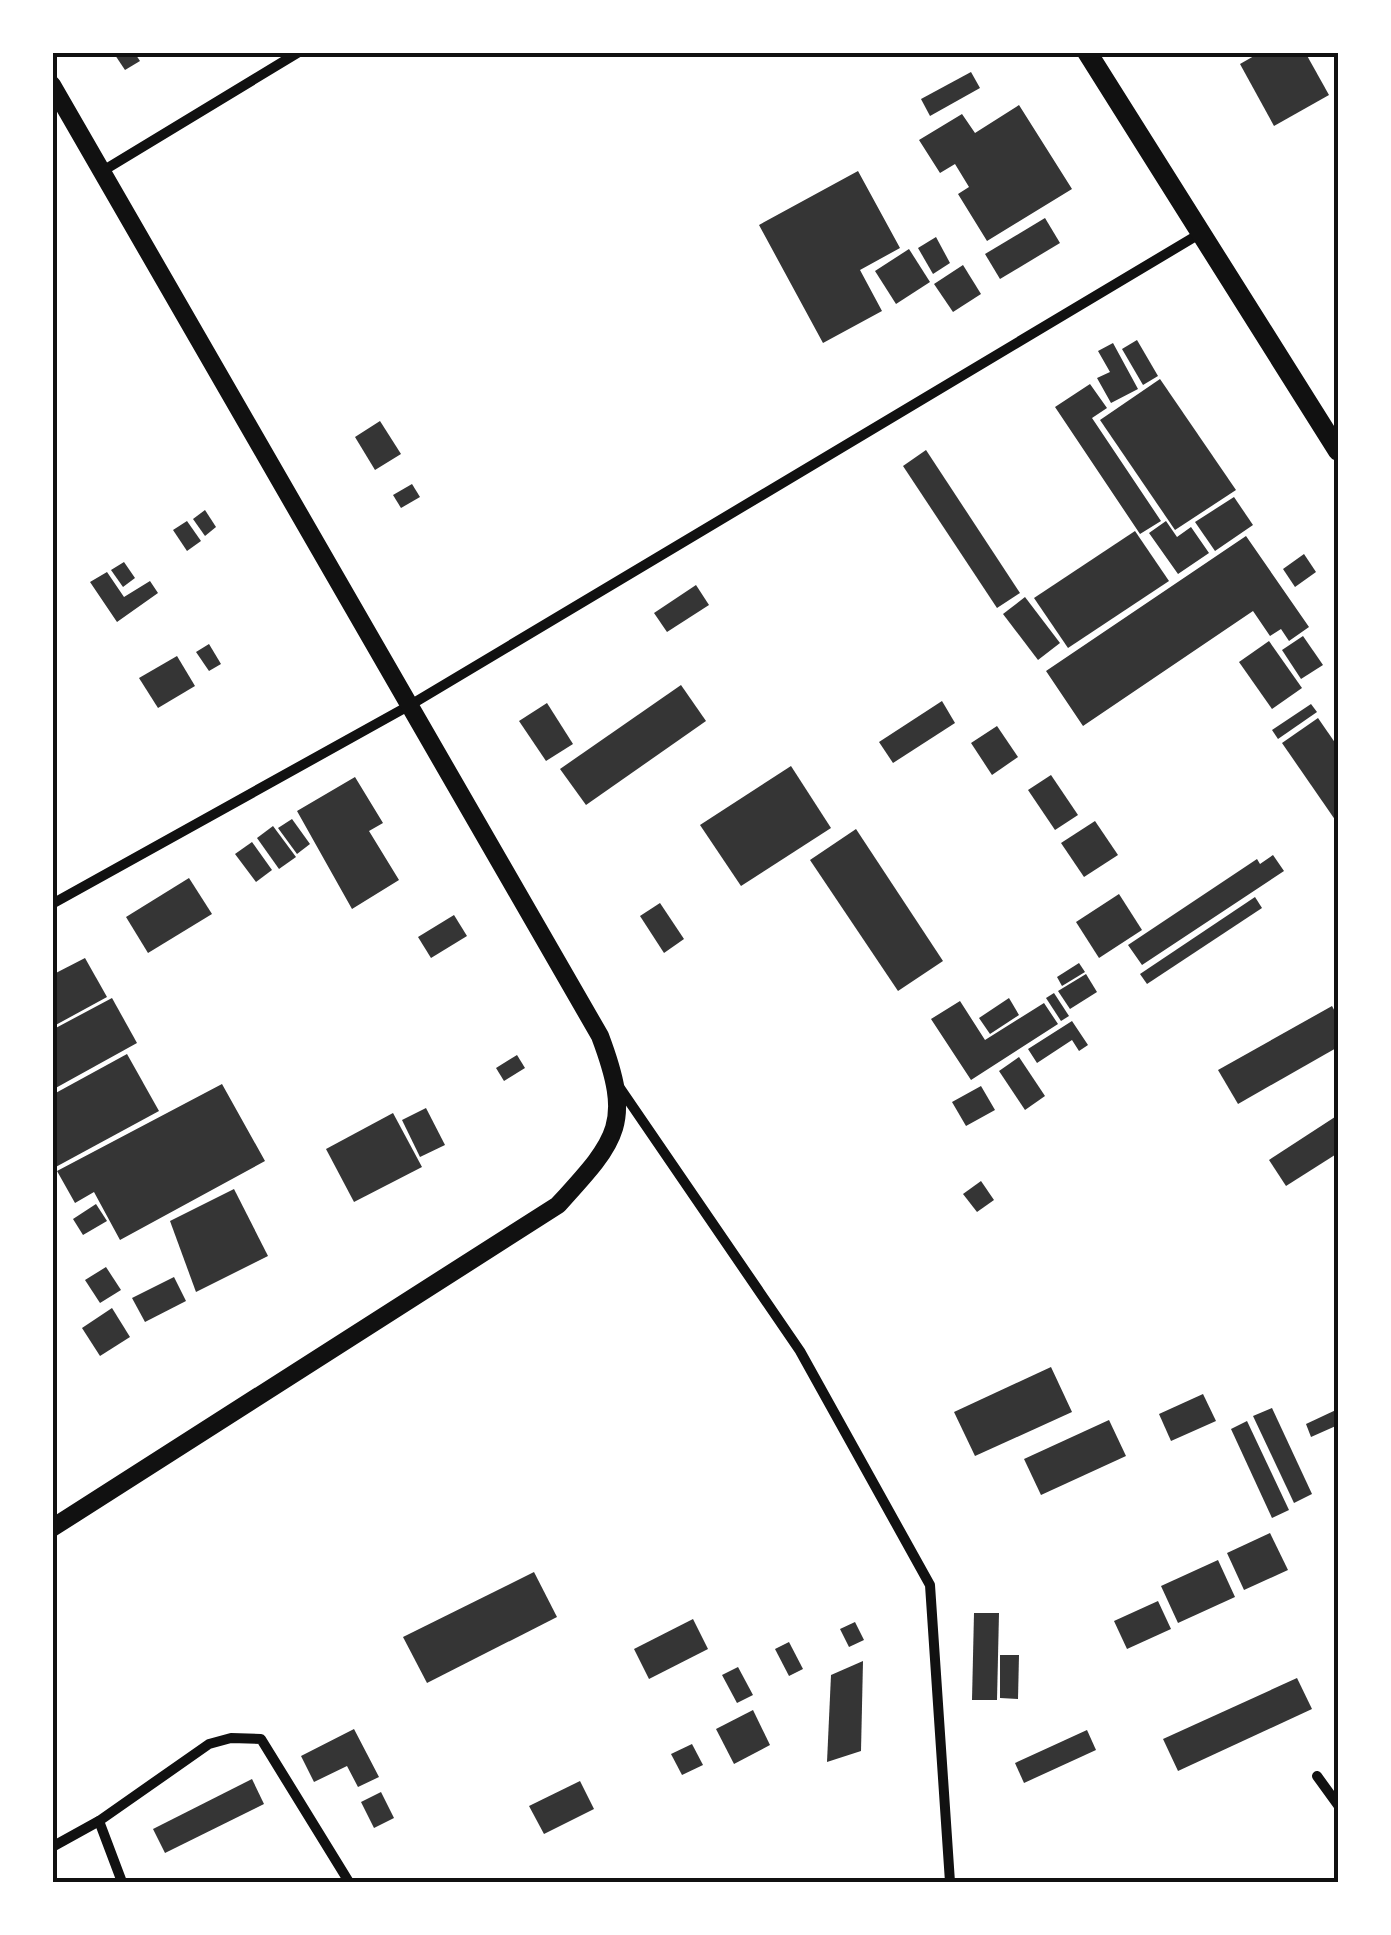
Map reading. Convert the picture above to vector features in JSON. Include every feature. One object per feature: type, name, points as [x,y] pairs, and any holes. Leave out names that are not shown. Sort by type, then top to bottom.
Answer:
[{"type":"main road","points":[[1087,52],[1338,451]]},
{"type":"street","points":[[101,172],[298,52]]},
{"type":"street","points":[[52,85],[600,1036],[619,1087],[800,1350],[930,1585],[950,1882]]},
{"type":"street","points":[[52,904],[412,704],[1202,233]]},
{"type":"street","points":[[52,1528],[558,1204],[610,1148],[619,1087]]},
{"type":"street","points":[[52,1847],[99,1820],[209,1744],[231,1738],[261,1740],[349,1882]]},
{"type":"street","points":[[1318,1776],[1338,1805]]},
{"type":"street","points":[[99,1820],[122,1882]]},
{"type":"building","points":[[113,52],[134,52],[140,61],[125,70]]},
{"type":"building","points":[[1261,52],[1305,52],[1329,95],[1274,126],[1240,64]]},
{"type":"building","points":[[971,72],[980,88],[930,116],[921,99]]},
{"type":"building","points":[[1019,105],[1072,189],[987,241],[958,194],[969,187],[955,164],[940,173],[919,140],[962,114],[975,133]]},
{"type":"building","points":[[858,171],[900,248],[860,270],[882,311],[823,343],[759,225]]},
{"type":"building","points":[[1045,218],[1060,243],[1000,279],[985,254]]},
{"type":"building","points":[[936,237],[950,263],[933,274],[918,248]]},
{"type":"building","points":[[909,249],[930,282],[896,304],[875,271]]},
{"type":"building","points":[[963,265],[981,294],[953,312],[934,284]]},
{"type":"building","points":[[1137,340],[1158,376],[1143,385],[1122,349]]},
{"type":"building","points":[[1113,343],[1138,389],[1111,403],[1097,378],[1110,372],[1098,351]]},
{"type":"building","points":[[1160,379],[1236,490],[1175,530],[1100,420]]},
{"type":"building","points":[[1090,384],[1107,408],[1092,418],[1161,521],[1140,534],[1055,407]]},
{"type":"building","points":[[380,421],[401,454],[375,470],[355,437]]},
{"type":"building","points":[[926,450],[1020,593],[997,608],[903,466]]},
{"type":"building","points":[[412,484],[420,497],[401,508],[393,495]]},
{"type":"building","points":[[1234,497],[1253,525],[1215,551],[1195,522]]},
{"type":"building","points":[[205,510],[216,527],[205,536],[193,519]]},
{"type":"building","points":[[187,521],[201,541],[187,551],[173,530]]},
{"type":"building","points":[[1166,521],[1177,537],[1191,527],[1209,553],[1178,574],[1149,533]]},
{"type":"building","points":[[1135,531],[1169,581],[1068,648],[1034,598]]},
{"type":"building","points":[[1246,536],[1309,627],[1289,641],[1281,629],[1270,636],[1253,611],[1083,726],[1046,671]]},
{"type":"building","points":[[1304,554],[1316,572],[1295,587],[1283,569]]},
{"type":"building","points":[[124,562],[135,578],[123,587],[111,570]]},
{"type":"building","points":[[107,572],[124,597],[150,581],[158,593],[117,622],[90,582]]},
{"type":"building","points":[[696,585],[709,605],[667,632],[654,613]]},
{"type":"building","points":[[1025,597],[1060,643],[1038,660],[1003,614]]},
{"type":"building","points":[[1303,636],[1323,665],[1301,679],[1282,650]]},
{"type":"building","points":[[1269,641],[1302,688],[1272,709],[1239,662]]},
{"type":"building","points":[[209,644],[221,664],[209,671],[196,652]]},
{"type":"building","points":[[177,656],[195,686],[158,708],[139,678]]},
{"type":"building","points":[[681,685],[706,721],[586,805],[560,769]]},
{"type":"building","points":[[942,701],[955,723],[893,763],[879,742]]},
{"type":"building","points":[[547,703],[573,744],[546,761],[519,721]]},
{"type":"building","points":[[1311,704],[1317,712],[1278,739],[1272,730]]},
{"type":"building","points":[[1318,718],[1338,747],[1338,824],[1282,743]]},
{"type":"building","points":[[997,726],[1018,757],[992,775],[971,743]]},
{"type":"building","points":[[791,766],[831,828],[741,886],[700,825]]},
{"type":"building","points":[[1051,775],[1078,815],[1055,830],[1028,790]]},
{"type":"building","points":[[355,777],[383,823],[369,831],[399,880],[352,909],[297,811]]},
{"type":"building","points":[[292,819],[310,844],[297,854],[278,828]]},
{"type":"building","points":[[1095,821],[1118,855],[1084,877],[1061,843]]},
{"type":"building","points":[[273,826],[296,857],[279,869],[257,838]]},
{"type":"building","points":[[856,829],[943,961],[898,991],[810,860]]},
{"type":"building","points":[[252,842],[272,870],[256,882],[235,854]]},
{"type":"building","points":[[1273,855],[1284,871],[1142,965],[1128,945],[1257,859],[1260,864]]},
{"type":"building","points":[[189,878],[212,914],[148,953],[126,917]]},
{"type":"building","points":[[1119,894],[1142,930],[1099,958],[1076,922]]},
{"type":"building","points":[[1255,897],[1262,908],[1147,984],[1140,974]]},
{"type":"building","points":[[660,903],[684,939],[664,953],[640,916]]},
{"type":"building","points":[[454,915],[467,936],[431,958],[418,937]]},
{"type":"building","points":[[85,958],[107,997],[52,1027],[52,975]]},
{"type":"building","points":[[1079,963],[1085,972],[1062,986],[1057,977]]},
{"type":"building","points":[[1086,974],[1097,992],[1070,1009],[1058,991]]},
{"type":"building","points":[[1054,993],[1069,1016],[1061,1021],[1046,998]]},
{"type":"building","points":[[112,998],[137,1043],[52,1090],[52,1030]]},
{"type":"building","points":[[1009,998],[1019,1015],[990,1034],[979,1018]]},
{"type":"building","points":[[960,1001],[985,1040],[1044,1003],[1058,1024],[971,1080],[931,1019]]},
{"type":"building","points":[[1332,1006],[1338,1017],[1338,1047],[1238,1104],[1218,1070]]},
{"type":"building","points":[[1072,1021],[1088,1045],[1079,1051],[1072,1040],[1037,1063],[1028,1049]]},
{"type":"building","points":[[127,1054],[159,1111],[52,1169],[52,1095]]},
{"type":"building","points":[[517,1055],[525,1068],[504,1081],[496,1068]]},
{"type":"building","points":[[1019,1057],[1045,1096],[1025,1110],[999,1071]]},
{"type":"building","points":[[222,1084],[265,1161],[120,1240],[94,1192],[75,1203],[57,1171]]},
{"type":"building","points":[[981,1086],[995,1110],[966,1126],[952,1102]]},
{"type":"building","points":[[426,1108],[445,1145],[420,1157],[402,1120]]},
{"type":"building","points":[[393,1113],[422,1167],[354,1202],[326,1149]]},
{"type":"building","points":[[1338,1115],[1338,1153],[1286,1186],[1269,1160]]},
{"type":"building","points":[[981,1181],[994,1200],[977,1212],[963,1194]]},
{"type":"building","points":[[234,1189],[268,1256],[196,1292],[170,1221]]},
{"type":"building","points":[[96,1204],[107,1221],[83,1235],[73,1219]]},
{"type":"building","points":[[106,1267],[121,1290],[100,1303],[85,1280]]},
{"type":"building","points":[[174,1277],[186,1301],[145,1322],[132,1298]]},
{"type":"building","points":[[112,1308],[130,1337],[100,1356],[82,1328]]},
{"type":"building","points":[[1051,1367],[1072,1412],[975,1456],[954,1412]]},
{"type":"building","points":[[1203,1394],[1216,1421],[1171,1441],[1159,1414]]},
{"type":"building","points":[[1272,1408],[1312,1494],[1294,1503],[1253,1416]]},
{"type":"building","points":[[1338,1409],[1338,1425],[1311,1437],[1306,1424]]},
{"type":"building","points":[[1109,1420],[1126,1456],[1041,1495],[1024,1459]]},
{"type":"building","points":[[1247,1421],[1289,1510],[1272,1518],[1231,1429]]},
{"type":"building","points":[[1270,1533],[1288,1570],[1244,1590],[1227,1553]]},
{"type":"building","points":[[1218,1560],[1235,1597],[1178,1623],[1161,1586]]},
{"type":"building","points":[[534,1572],[557,1617],[427,1683],[403,1637]]},
{"type":"building","points":[[1158,1601],[1171,1629],[1127,1649],[1114,1621]]},
{"type":"building","points":[[974,1613],[999,1613],[997,1700],[972,1700]]},
{"type":"building","points":[[693,1619],[708,1649],[649,1679],[634,1649]]},
{"type":"building","points":[[855,1622],[864,1640],[849,1647],[840,1629]]},
{"type":"building","points":[[789,1642],[803,1669],[789,1676],[775,1649]]},
{"type":"building","points":[[1000,1655],[1019,1655],[1018,1699],[1000,1698]]},
{"type":"building","points":[[863,1661],[861,1751],[827,1762],[831,1675]]},
{"type":"building","points":[[738,1667],[753,1695],[737,1703],[722,1675]]},
{"type":"building","points":[[1297,1678],[1312,1709],[1178,1771],[1163,1739]]},
{"type":"building","points":[[753,1710],[770,1745],[734,1764],[716,1729]]},
{"type":"building","points":[[354,1729],[379,1777],[358,1787],[347,1766],[314,1782],[301,1756]]},
{"type":"building","points":[[1087,1730],[1096,1750],[1024,1783],[1015,1763]]},
{"type":"building","points":[[692,1744],[703,1765],[682,1775],[671,1754]]},
{"type":"building","points":[[252,1779],[264,1804],[165,1853],[153,1829]]},
{"type":"building","points":[[580,1781],[594,1809],[544,1834],[529,1806]]},
{"type":"building","points":[[381,1792],[394,1818],[374,1828],[361,1802]]}]
